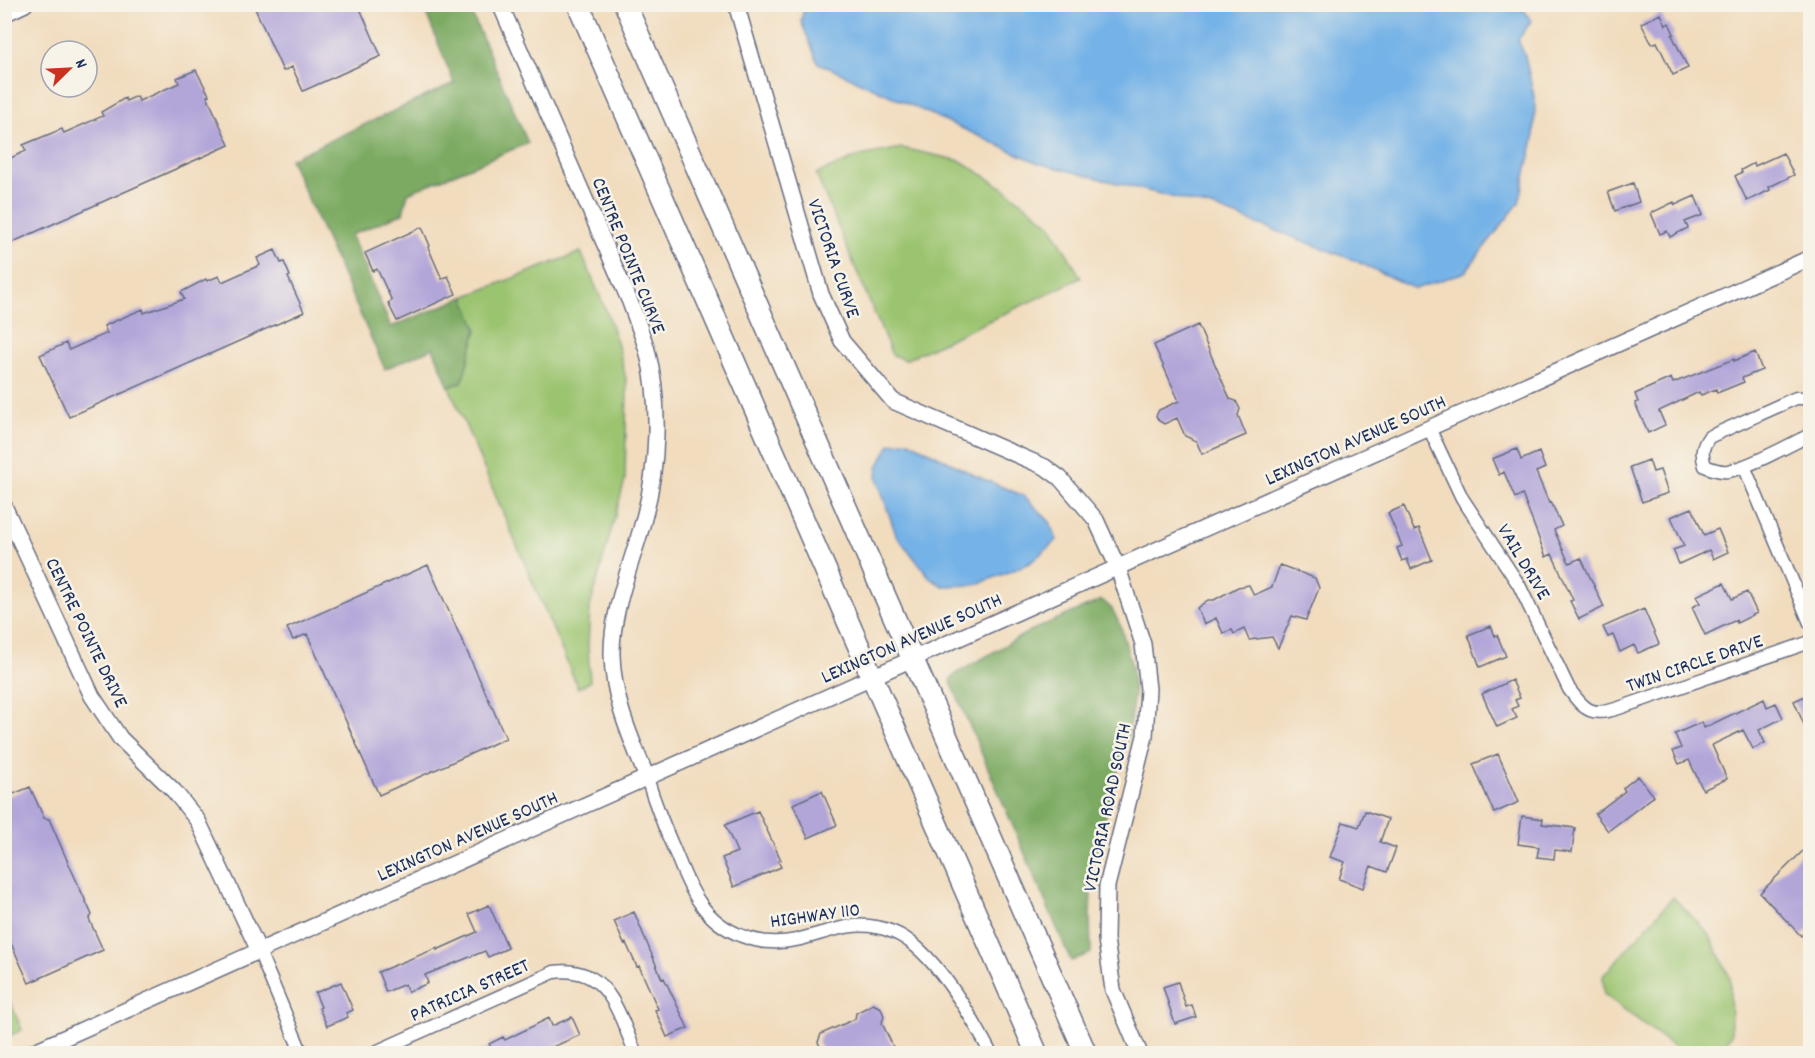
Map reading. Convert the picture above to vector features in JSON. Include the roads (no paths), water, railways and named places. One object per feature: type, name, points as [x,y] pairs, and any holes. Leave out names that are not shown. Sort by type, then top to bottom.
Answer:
[{"type":"highway","points":[[578,4],[1037,1053]]},
{"type":"highway","points":[[625,4],[1086,1053]]},
{"type":"street","points":[[4,14],[25,4]]},
{"type":"street","name":"CENTRE POINTE CURVE","points":[[500,4],[630,302],[647,351],[656,410],[654,466],[645,515],[618,608],[612,655],[620,712],[647,778]]},
{"type":"street","name":"VICTORIA CURVE","points":[[736,4],[821,294],[842,341],[893,402],[1045,467],[1060,478],[1096,520],[1118,568]]},
{"type":"street","name":"LEXINGTON AVENUE SOUTH","points":[[28,1053],[1810,258]]},
{"type":"street","points":[[1810,402],[1806,398],[1796,398],[1709,437],[1701,456],[1705,466],[1714,470],[1727,471],[1744,466],[1806,438],[1810,433]]},
{"type":"street","name":"VAIL DRIVE","points":[[1430,428],[1462,498],[1519,585],[1569,689],[1579,703],[1589,711]]},
{"type":"street","points":[[1744,466],[1810,623]]},
{"type":"street","name":"CENTRE POINTE DRIVE","points":[[4,506],[92,696],[120,738],[174,791],[198,821],[259,951]]},
{"type":"street","name":"VICTORIA ROAD SOUTH","points":[[1118,568],[1143,644],[1148,689],[1146,736],[1107,886],[1106,939],[1113,990],[1140,1053]]},
{"type":"street","name":"TWIN CIRCLE DRIVE","points":[[1589,711],[1606,713],[1810,642]]},
{"type":"street","name":"HIGHWAY 110","points":[[647,778],[657,812],[690,886],[705,910],[722,926],[754,939],[778,942],[804,938],[846,926],[872,926],[894,932],[909,940],[926,954],[952,990],[991,1053]]},
{"type":"street","points":[[259,951],[302,1053]]},
{"type":"street","name":"PATRICIA STREET","points":[[371,1053],[554,972],[569,970],[585,973],[598,981],[610,996],[636,1053]]},
{"type":"water","points":[[805,5],[1521,5],[1531,21],[1518,40],[1525,56],[1535,101],[1534,139],[1519,203],[1465,272],[1415,289],[1356,261],[1215,208],[1038,163],[818,63],[801,21]]},
{"type":"water","points":[[909,441],[974,475],[1024,496],[1050,522],[1057,540],[1031,562],[975,585],[943,586],[931,579],[896,535],[877,478],[878,467],[890,444]]}]
